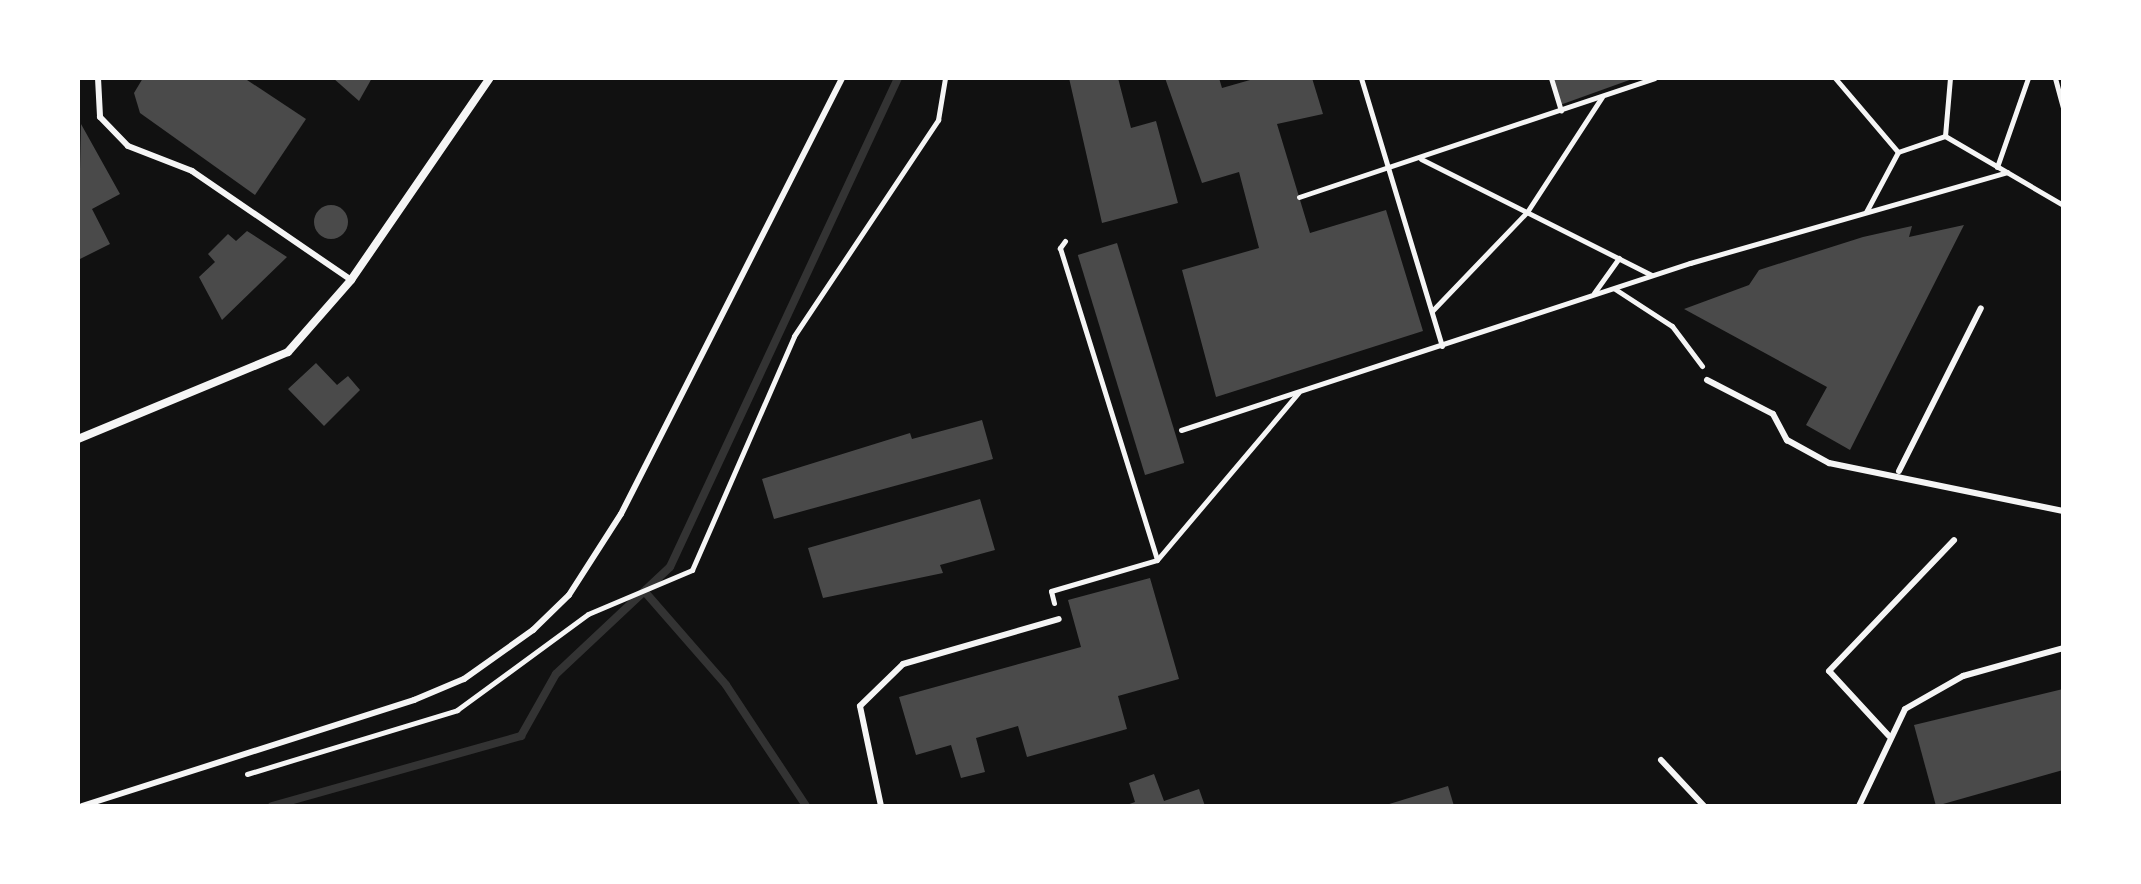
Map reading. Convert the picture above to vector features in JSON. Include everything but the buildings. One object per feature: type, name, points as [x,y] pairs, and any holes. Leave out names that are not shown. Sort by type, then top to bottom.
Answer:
[{"type":"street","points":[[78,439],[288,352],[351,280],[490,78]]},
{"type":"lane","points":[[98,78],[100,117],[128,146],[192,171],[351,280]]},
{"type":"lane","points":[[82,806],[426,695],[464,679],[542,621],[578,583],[621,514],[842,78]]},
{"type":"lane","points":[[1899,471],[1981,308]]},
{"type":"lane","points":[[1707,380],[1773,414],[1787,440],[1829,463],[1880,476],[1899,471],[2063,511]]},
{"type":"lane","points":[[1889,736],[1829,671],[1954,540]]},
{"type":"lane","points":[[881,806],[860,706],[903,664],[1059,619]]},
{"type":"lane","points":[[1859,806],[1889,736],[1905,709],[1927,693],[2063,648]]},
{"type":"lane","points":[[1661,760],[1704,806]]},
{"type":"path","points":[[1361,78],[1442,346]]},
{"type":"path","points":[[1551,78],[1561,110]]},
{"type":"path","points":[[1299,197],[1388,170],[1655,78]]},
{"type":"path","points":[[1835,78],[1898,152]]},
{"type":"path","points":[[1945,136],[1950,78]]},
{"type":"path","points":[[1997,167],[2028,78]]},
{"type":"path","points":[[2055,78],[2063,107]]},
{"type":"path","points":[[1432,311],[1527,212],[1603,96]]},
{"type":"path","points":[[1866,213],[1898,152],[1945,136],[2063,205]]},
{"type":"path","points":[[1420,159],[1653,275]]},
{"type":"path","points":[[1181,430],[1653,275],[2007,172]]},
{"type":"path","points":[[1065,241],[1060,248],[1157,560]]},
{"type":"path","points":[[1593,295],[1619,258]]},
{"type":"path","points":[[1614,288],[1672,326],[1707,380]]},
{"type":"path","points":[[1059,619],[1051,591],[1157,560],[1300,392]]},
{"type":"waterway","points":[[272,806],[521,736],[556,674],[670,567],[898,78]]},
{"type":"waterway","points":[[645,592],[726,685],[806,806]]}]
